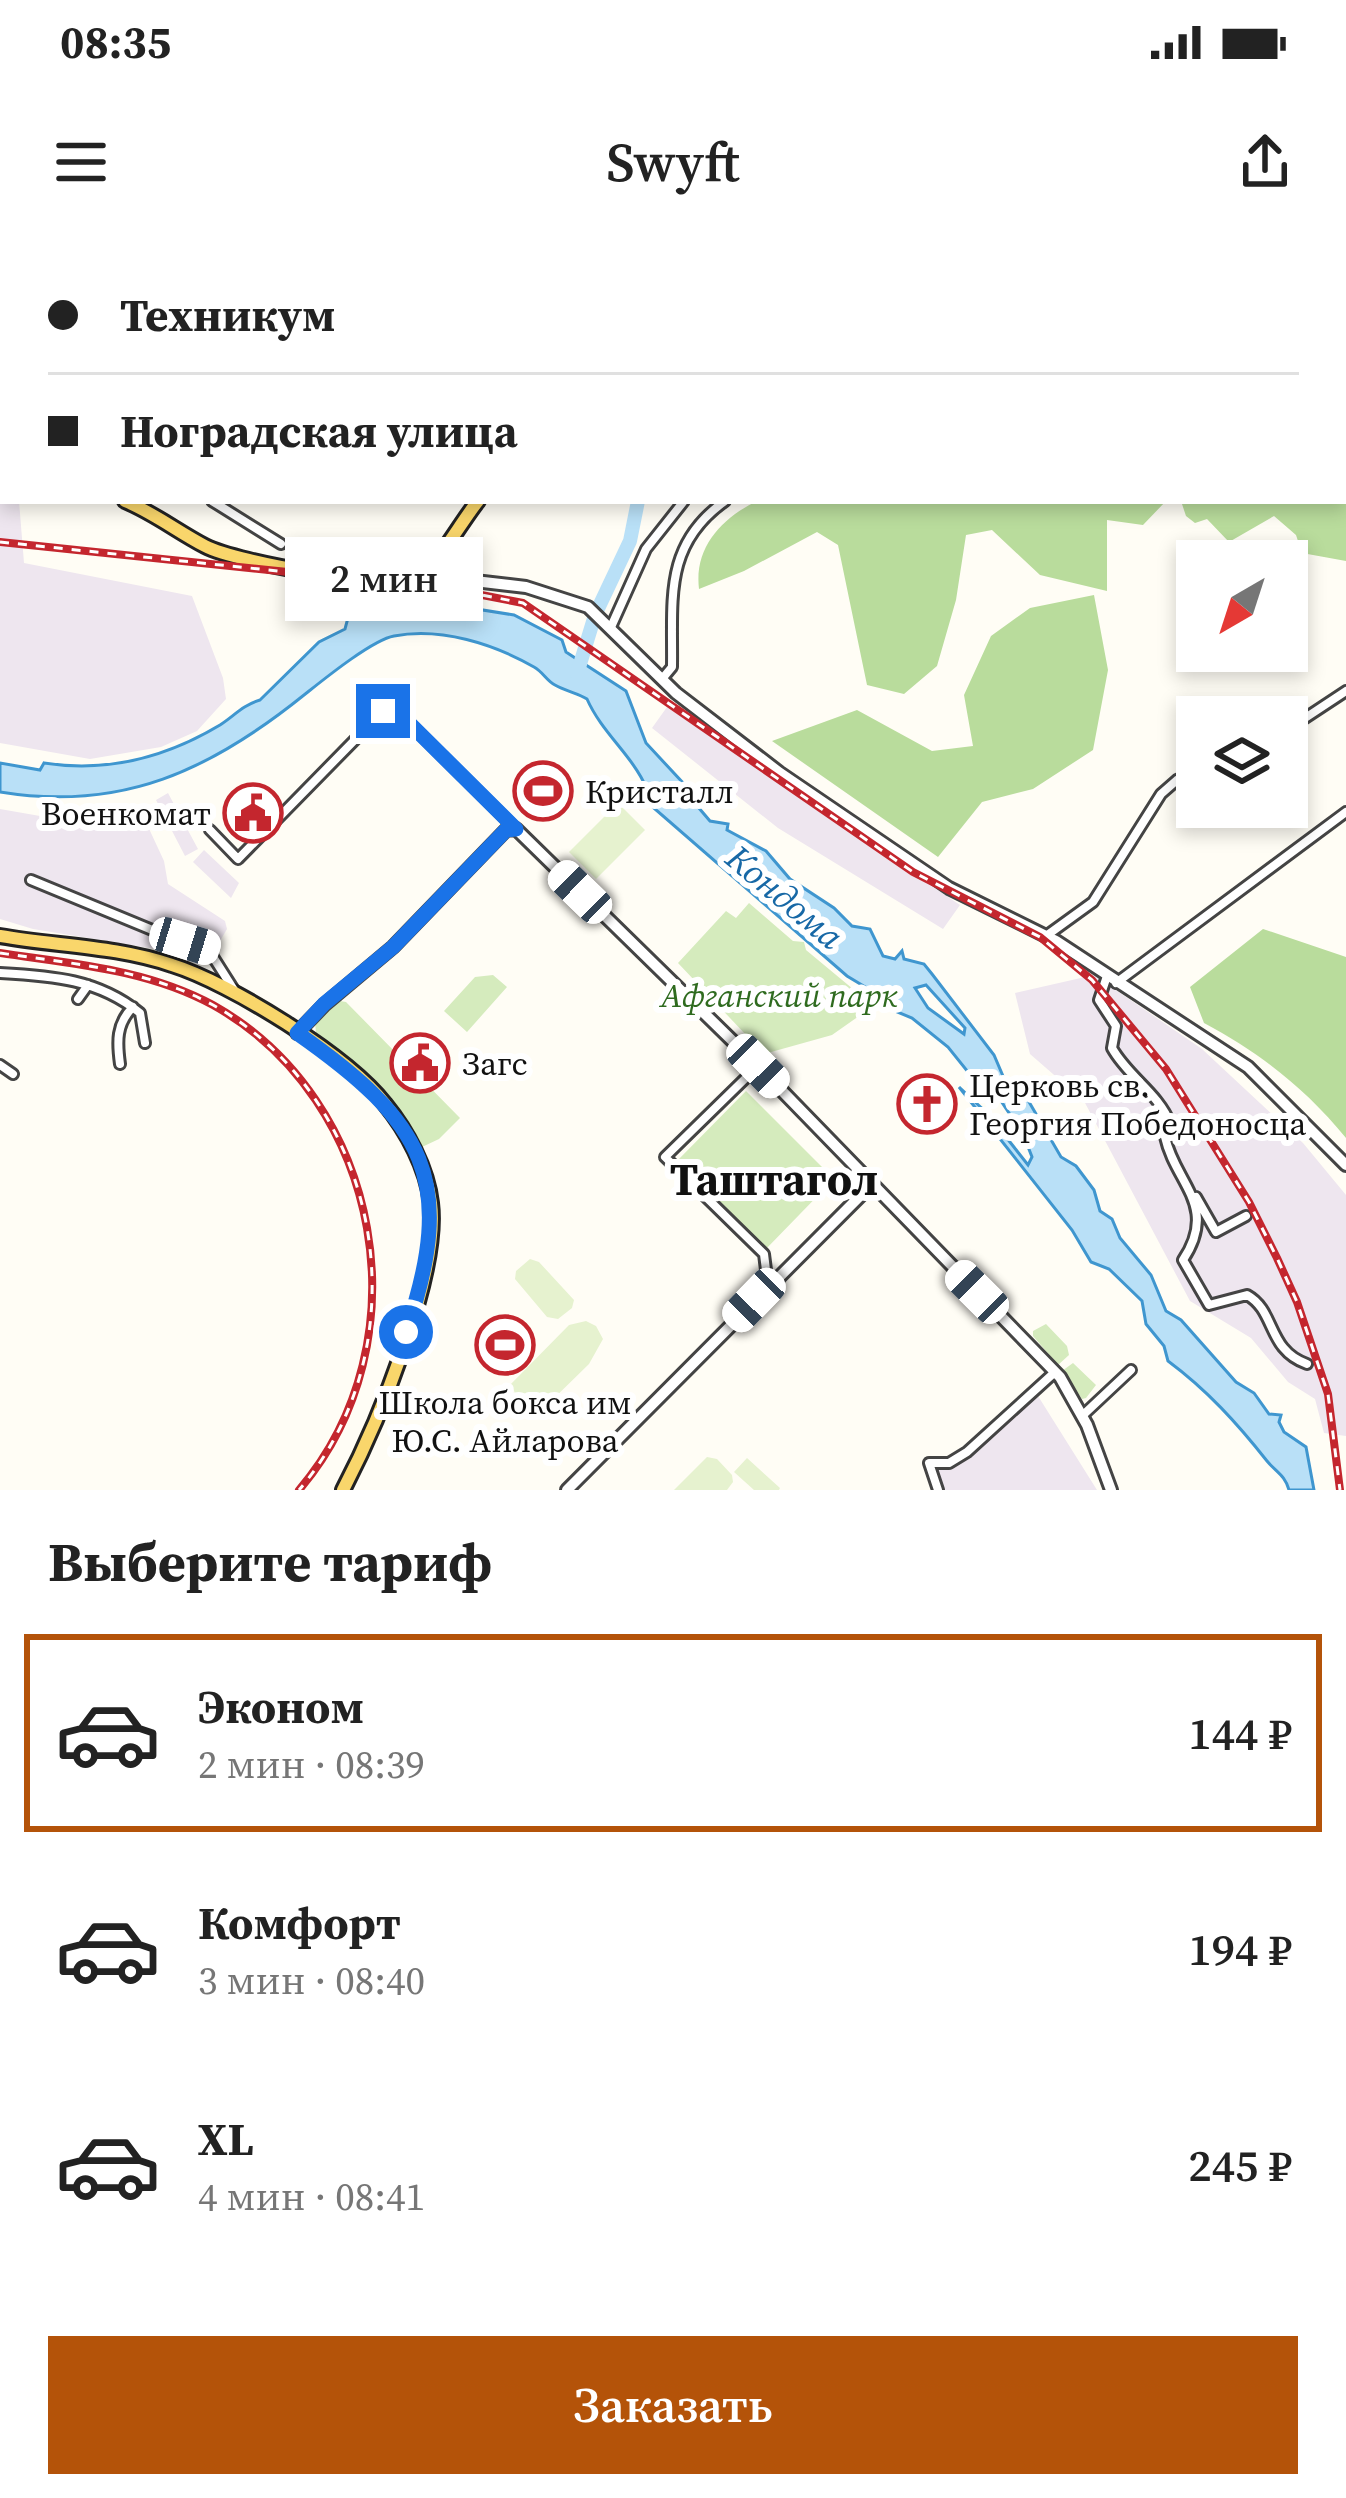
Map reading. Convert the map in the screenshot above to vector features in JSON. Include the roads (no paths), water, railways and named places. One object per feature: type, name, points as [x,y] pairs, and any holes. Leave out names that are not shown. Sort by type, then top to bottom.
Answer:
[{"type":"main road","points":[[134,504],[156,511],[205,546],[243,561],[368,576],[423,575],[476,504]]},
{"type":"main road","points":[[0,936],[140,956],[204,977],[297,1033],[384,1102],[412,1148],[431,1198],[431,1237],[416,1304],[376,1419],[343,1490]]},
{"type":"street","points":[[217,504],[280,544]]},
{"type":"street","points":[[608,624],[646,549],[682,504]]},
{"type":"street","points":[[662,679],[672,667],[675,569],[698,524],[721,504]]},
{"type":"street","points":[[446,541],[443,562],[459,578]]},
{"type":"street","points":[[423,575],[526,587],[588,608],[662,679],[853,824],[949,887],[1046,936],[1248,1067],[1346,1165]]},
{"type":"street","points":[[1308,716],[1346,691]]},
{"type":"street","points":[[210,830],[238,859],[390,704],[758,1066],[1055,1372],[1082,1416],[1111,1490]]},
{"type":"street","points":[[1046,936],[1093,902],[1161,794],[1176,781]]},
{"type":"street","points":[[1246,1216],[1216,1232],[1168,1151],[1165,1137],[1171,1126],[1165,1109],[1121,1065],[1112,1048],[1116,1026],[1100,1000],[1112,979],[1346,812]]},
{"type":"street","points":[[297,1033],[454,886],[506,830],[516,829]]},
{"type":"street","points":[[32,880],[208,949],[236,994]]},
{"type":"street","points":[[0,973],[108,989],[140,1013],[145,1043]]},
{"type":"street","points":[[79,999],[88,985]]},
{"type":"street","points":[[120,1064],[118,1034],[123,1016],[133,1007]]},
{"type":"street","points":[[0,1065],[13,1074]]},
{"type":"street","points":[[758,1066],[664,1157],[764,1254],[768,1286]]},
{"type":"street","points":[[567,1490],[872,1184]]},
{"type":"street","points":[[1195,1196],[1192,1243],[1183,1260],[1209,1305],[1247,1295],[1258,1301],[1271,1333],[1291,1358],[1306,1364]]},
{"type":"street","points":[[1082,1416],[1131,1370]]},
{"type":"street","points":[[938,1490],[929,1462],[950,1462],[967,1452],[1055,1372]]},
{"type":"water","name":"Кондома","points":[[389,595],[514,615],[562,640],[566,652],[626,691],[646,743],[710,821],[728,824],[727,830],[766,851],[790,879],[852,926],[870,929],[883,956],[895,959],[902,951],[904,959],[924,964],[994,1055],[1003,1076],[1025,1095],[1061,1157],[1076,1166],[1094,1190],[1100,1211],[1112,1219],[1120,1238],[1151,1275],[1166,1311],[1181,1320],[1236,1382],[1254,1393],[1269,1414],[1281,1415],[1284,1432],[1306,1447],[1314,1490],[1289,1490],[1233,1420],[1168,1361],[1164,1346],[1146,1324],[1142,1301],[1109,1269],[1091,1262],[1072,1230],[959,1087],[988,1114],[1028,1165],[1032,1157],[1023,1134],[1001,1101],[976,1082],[948,1047],[847,976],[640,796],[635,788],[646,787],[640,775],[587,699],[555,685],[537,669],[485,645],[448,636],[394,636],[361,652],[234,745],[163,779],[86,796],[0,792],[0,763],[40,770],[44,763],[113,764],[157,754],[199,737],[260,700],[319,642],[345,629],[349,614],[374,616],[377,598]],"holes":[[[926,985],[965,1028],[964,1034],[928,1008],[915,988]]]},
{"type":"waterway","points":[[577,674],[595,615],[630,541],[637,504]]},
{"type":"railway","points":[[0,542],[451,589],[523,603],[913,872],[1040,937],[1092,980],[1166,1069],[1249,1202],[1297,1302],[1328,1394],[1340,1490]]},
{"type":"railway","points":[[0,953],[109,970],[188,993],[271,1047],[316,1100],[348,1161],[367,1228],[372,1297],[363,1366],[338,1431],[299,1490]]},
{"type":"place","name":"Кристалл","points":[[543,791]]},
{"type":"place","name":"Военкомат","points":[[253,813]]},
{"type":"place","name":"Загс","points":[[420,1063]]},
{"type":"place","name":"Церковь св. Георгия Победоносца","points":[[927,1104]]},
{"type":"place","name":"Школа бокса им Ю.С. Айларова","points":[[505,1345]]},
{"type":"district","name":"Таштагол","points":[[774,1179]]},
{"type":"park label","name":"Афганский парк","points":[[779,995]]}]
